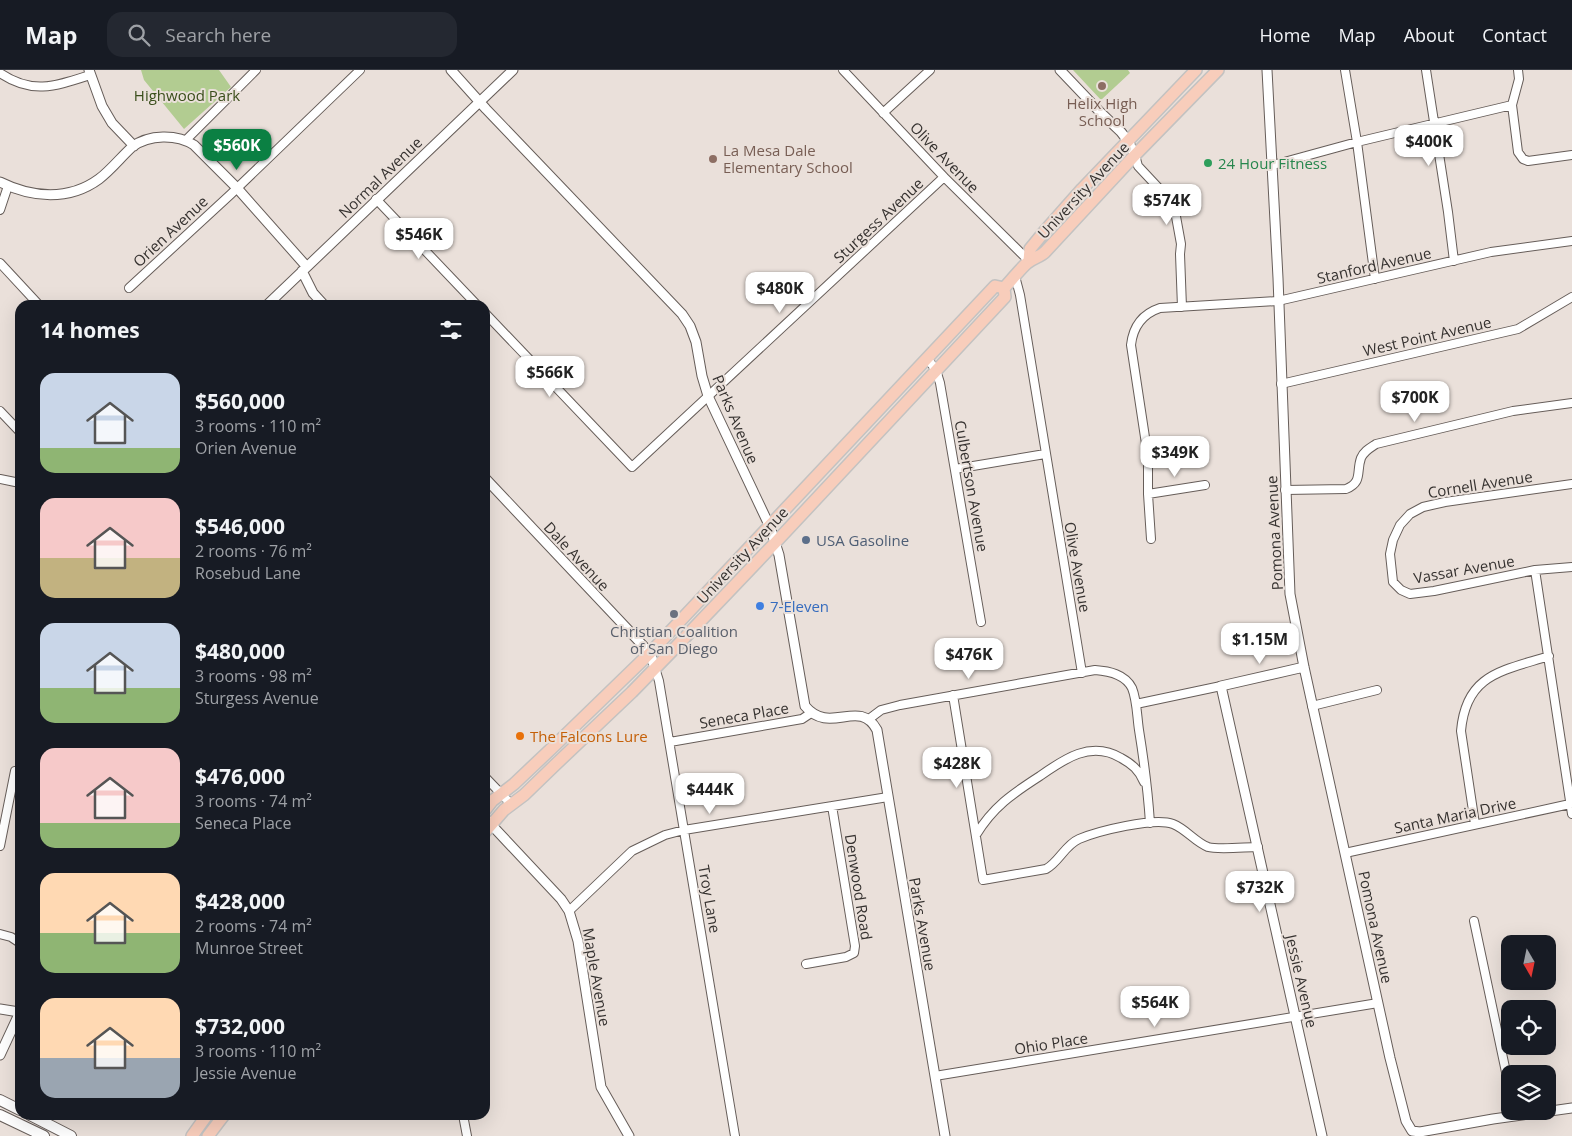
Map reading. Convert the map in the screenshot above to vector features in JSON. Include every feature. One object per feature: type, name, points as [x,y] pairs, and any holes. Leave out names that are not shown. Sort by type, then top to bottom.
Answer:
[{"type":"main road","name":"University Avenue","points":[[1029,261],[1032,246],[1082,189],[1196,70]]},
{"type":"main road","name":"University Avenue","points":[[490,822],[524,795],[656,668],[775,544],[1005,297],[1004,288],[1029,261],[1046,252],[1135,155],[1218,70]]},
{"type":"main road","name":"University Avenue","points":[[490,805],[538,762],[650,653],[995,286],[1004,288]]},
{"type":"main road","points":[[0,1100],[15,1108]]},
{"type":"main road","points":[[0,1115],[44,1136]]},
{"type":"main road","points":[[40,1120],[71,1136]]},
{"type":"main road","points":[[192,1136],[203,1120]]},
{"type":"main road","points":[[208,1136],[220,1120]]},
{"type":"street","points":[[186,140],[256,70]]},
{"type":"street","name":"Orien Avenue","points":[[129,288],[360,70]]},
{"type":"street","name":"Parks Avenue","points":[[451,70],[479,102],[682,314],[690,326],[696,342],[702,376],[708,396],[770,527],[781,564],[805,706],[811,713]]},
{"type":"street","name":"Normal Avenue","points":[[272,300],[513,70]]},
{"type":"street","name":"Olive Avenue","points":[[843,70],[944,177],[1029,261]]},
{"type":"street","points":[[883,114],[930,70]]},
{"type":"street","points":[[1060,70],[1121,132],[1128,141],[1138,166],[1167,197],[1175,211],[1181,244],[1182,307]]},
{"type":"street","name":"Pomona Avenue","points":[[1267,70],[1290,594],[1312,706],[1378,1003],[1398,1092],[1406,1121],[1412,1131],[1438,1129],[1501,1117]]},
{"type":"street","points":[[1345,70],[1358,142],[1375,279]]},
{"type":"street","points":[[1426,70],[1454,261]]},
{"type":"street","points":[[1519,70],[1519,79],[1512,105],[1518,152],[1523,159],[1528,161],[1572,155]]},
{"type":"street","points":[[0,73],[15,81],[37,87],[53,86],[89,72],[102,106],[112,123],[134,146]]},
{"type":"street","points":[[1272,165],[1433,123],[1512,105]]},
{"type":"street","points":[[0,210],[4,184],[23,192],[43,195],[73,191],[100,178],[134,146],[151,139],[176,138],[186,140],[194,145],[237,188],[304,269],[313,293],[319,300]]},
{"type":"street","name":"Sturgess Avenue","points":[[490,318],[632,467],[944,177]]},
{"type":"street","points":[[376,199],[472,300]]},
{"type":"street","name":"Stanford Avenue","points":[[1151,539],[1148,457],[1132,339],[1139,323],[1150,312],[1160,308],[1278,301],[1491,252],[1572,241]]},
{"type":"street","points":[[0,263],[34,300]]},
{"type":"street","name":"Olive Avenue","points":[[1015,276],[1020,295],[1082,673]]},
{"type":"street","name":"West Point Avenue","points":[[1281,384],[1518,329],[1572,298]]},
{"type":"street","name":"Culbertson Avenue","points":[[927,358],[936,370],[940,383],[981,622]]},
{"type":"street","points":[[1285,490],[1350,488],[1358,478],[1361,458],[1366,451],[1376,444],[1512,411],[1572,403]]},
{"type":"street","points":[[0,412],[15,427]]},
{"type":"street","points":[[956,469],[1045,454]]},
{"type":"street","points":[[0,479],[15,482]]},
{"type":"street","name":"Dale Avenue","points":[[490,483],[650,653]]},
{"type":"street","name":"Cornell Avenue","points":[[1390,554],[1394,536],[1400,525],[1410,514],[1423,507],[1445,502],[1572,484]]},
{"type":"street","points":[[1148,494],[1206,485]]},
{"type":"street","name":"Vassar Avenue","points":[[1390,554],[1393,582],[1401,590],[1410,594],[1434,591],[1535,570],[1572,567]]},
{"type":"street","points":[[1535,570],[1572,814]]},
{"type":"street","points":[[650,653],[656,668]]},
{"type":"street","points":[[1475,824],[1461,731],[1466,705],[1473,691],[1486,679],[1501,671],[1548,656]]},
{"type":"street","points":[[1136,704],[1304,667]]},
{"type":"street","name":"Troy Lane","points":[[656,668],[735,1136]]},
{"type":"street","points":[[869,719],[881,710],[953,695],[1095,670],[1109,671],[1122,677],[1131,687],[1136,704],[1150,823]]},
{"type":"street","name":"Jessie Avenue","points":[[1221,686],[1322,1136]]},
{"type":"street","points":[[1312,706],[1378,690]]},
{"type":"street","points":[[953,695],[983,880],[1046,869],[1052,866],[1076,840],[1093,833],[1150,823],[1164,822],[1173,824],[1210,848],[1258,847]]},
{"type":"street","name":"Seneca Place","points":[[670,742],[802,719],[811,713],[823,718],[832,719],[859,715],[869,719]]},
{"type":"street","name":"Parks Avenue","points":[[869,719],[877,730],[945,1136]]},
{"type":"street","points":[[976,836],[984,822],[1003,801],[1062,760],[1085,752],[1102,751],[1117,756],[1133,765],[1147,785]]},
{"type":"street","points":[[0,846],[15,771]]},
{"type":"street","points":[[490,782],[511,804]]},
{"type":"street","points":[[569,911],[632,851],[665,835],[684,830],[888,798]]},
{"type":"street","name":"Santa Maria Drive","points":[[1345,853],[1570,804]]},
{"type":"street","name":"Denwood Road","points":[[806,964],[846,957],[854,953],[855,946],[832,806]]},
{"type":"street","name":"Maple Avenue","points":[[490,828],[560,899],[569,911],[578,941],[601,1087],[629,1136]]},
{"type":"street","points":[[1474,921],[1504,1065]]},
{"type":"street","points":[[0,934],[15,940]]},
{"type":"street","name":"Ohio Place","points":[[935,1076],[1378,1003]]},
{"type":"street","points":[[0,1008],[15,1011]]},
{"type":"street","points":[[0,1055],[15,1023]]},
{"type":"street","points":[[1556,1110],[1572,1108]]},
{"type":"street","points":[[464,1120],[466,1136]]},
{"type":"green space","name":"Highwood Park","points":[[141,70],[219,70],[231,87],[184,129],[144,80]]},
{"type":"green space","name":"Helix High School","points":[[1073,70],[1128,70],[1130,73],[1101,100]]},
{"type":"place","name":"Helix High School","points":[[1102,86]]},
{"type":"place","name":"La Mesa Dale Elementary School","points":[[713,159]]},
{"type":"place","name":"24 Hour Fitness","points":[[1208,163]]},
{"type":"place","name":"USA Gasoline","points":[[806,540]]},
{"type":"place","name":"7-Eleven","points":[[760,606]]},
{"type":"place","name":"Christian Coalition of San Diego","points":[[674,614]]},
{"type":"place","name":"The Falcons Lure","points":[[520,736]]}]
